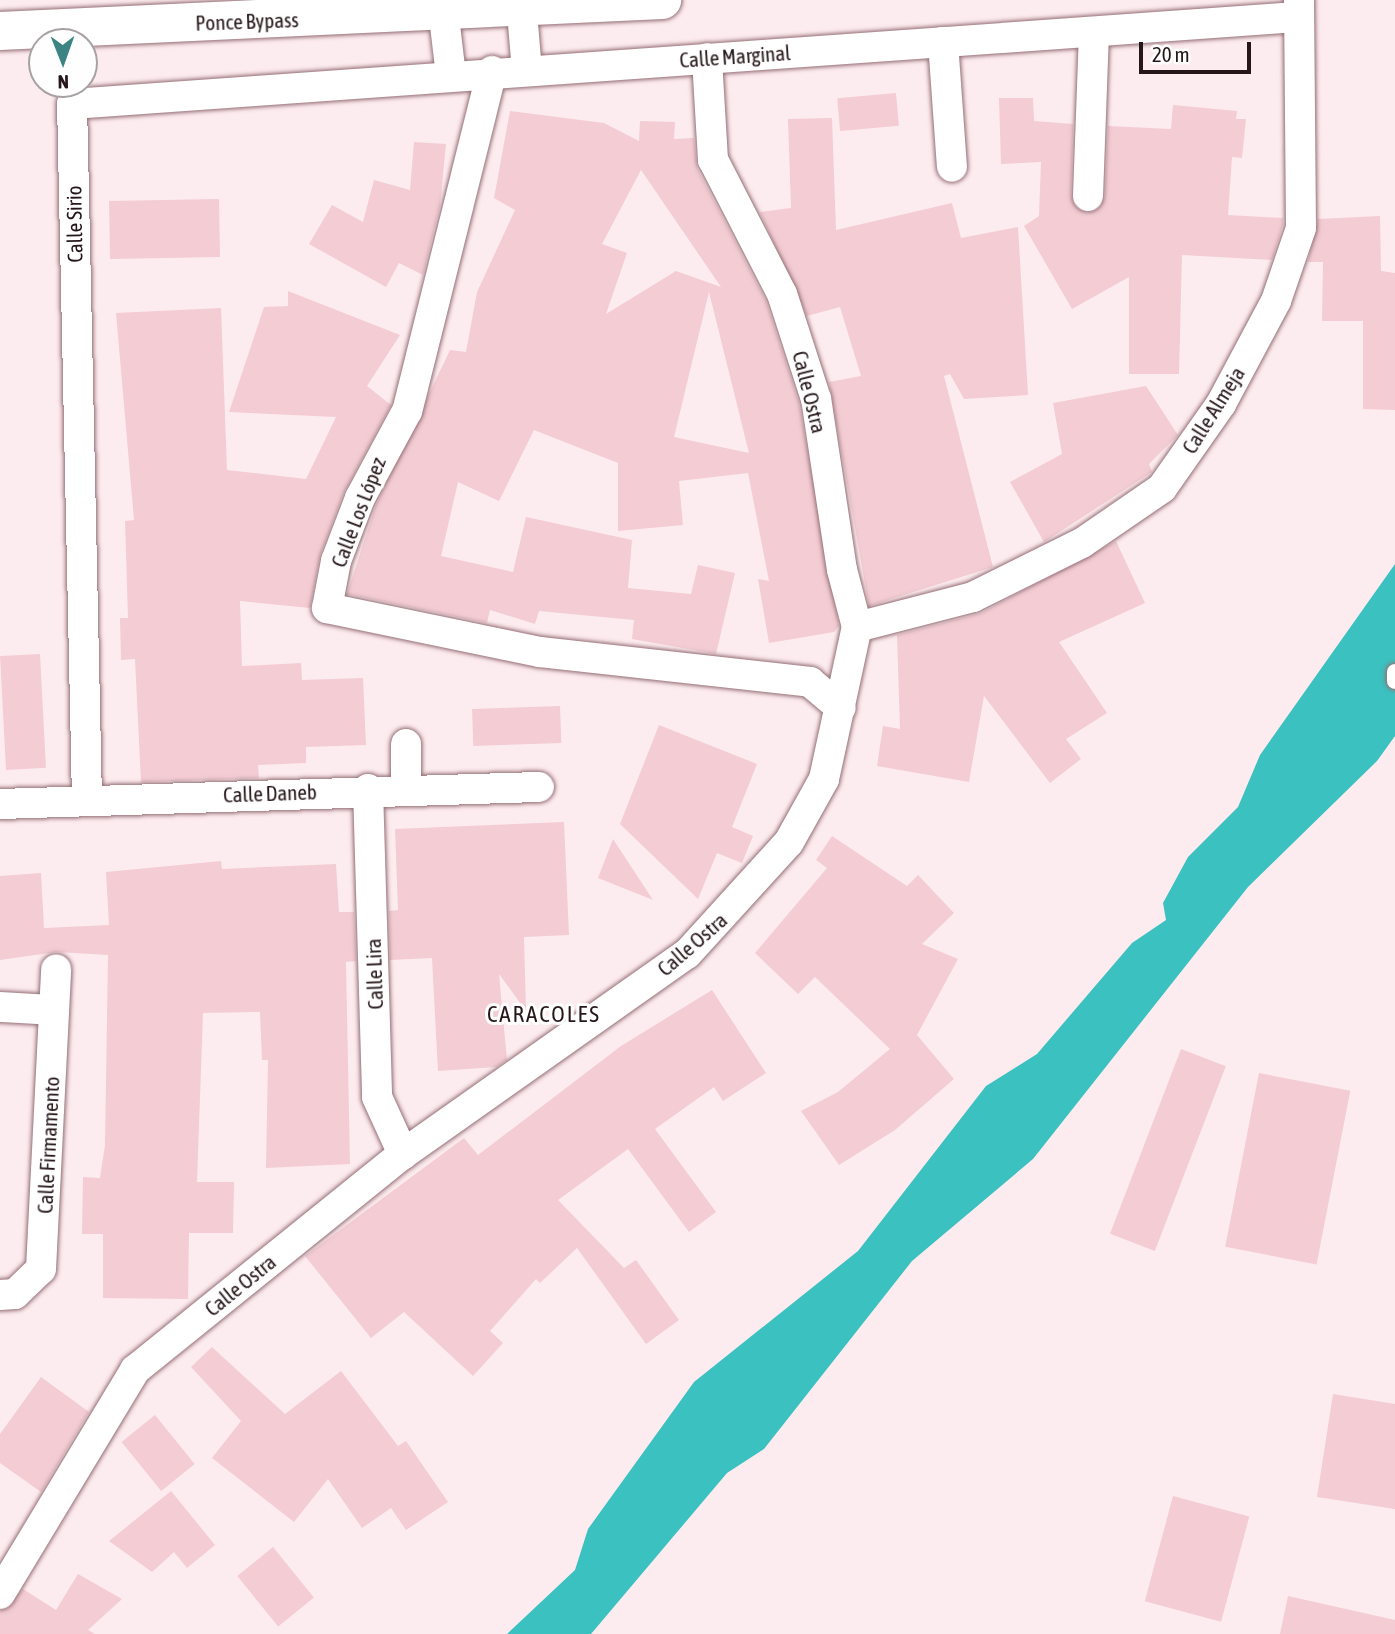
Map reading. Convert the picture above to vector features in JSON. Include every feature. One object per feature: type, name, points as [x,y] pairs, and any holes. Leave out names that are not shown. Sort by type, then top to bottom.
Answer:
[{"type":"highway","name":"Ponce Bypass","points":[[84,28],[442,7],[662,0]]},
{"type":"highway","name":"Ponce Bypass","points":[[0,31],[28,30]]},
{"type":"highway","points":[[0,44],[28,38]]},
{"type":"street","points":[[522,5],[527,71]]},
{"type":"street","points":[[442,7],[451,76]]},
{"type":"street","name":"Calle Marginal","points":[[527,71],[1094,32],[1298,9]]},
{"type":"street","name":"Calle Almeja","points":[[857,627],[973,597],[1082,543],[1162,488],[1227,393],[1276,301],[1301,228],[1298,9]]},
{"type":"street","points":[[1088,196],[1094,32]]},
{"type":"street","points":[[943,42],[952,167]]},
{"type":"street","name":"Calle Ostra","points":[[0,1594],[135,1370],[403,1154],[687,954],[743,898],[789,842],[824,779],[857,627],[816,399],[782,294],[713,160],[707,58]]},
{"type":"street","name":"Calle Sirio","points":[[87,800],[72,104],[492,71],[527,71]]},
{"type":"street","name":"Calle Los López","points":[[492,71],[407,411],[360,498],[336,561],[327,608],[540,652],[810,682],[841,708]]},
{"type":"street","points":[[406,744],[406,787]]},
{"type":"street","name":"Calle Daneb","points":[[0,804],[406,787],[539,787]]},
{"type":"street","name":"Calle Lira","points":[[368,789],[377,1097],[403,1154]]},
{"type":"street","name":"Calle Firmamento","points":[[0,1295],[15,1294],[41,1269],[56,969]]},
{"type":"street","points":[[0,1007],[54,1010]]},
{"type":"lane","points":[[1395,672],[1395,681]]},
{"type":"water","points":[[1395,564],[1395,736],[1377,761],[1248,887],[1033,1159],[912,1261],[764,1449],[727,1473],[591,1634],[507,1634],[575,1570],[588,1529],[694,1382],[858,1251],[986,1086],[1037,1054],[1132,943],[1166,920],[1163,903],[1188,857],[1238,807],[1260,755]]},
{"type":"building","points":[[896,93],[899,126],[840,131],[837,98]]},
{"type":"building","points":[[999,98],[1033,98],[1034,121],[1073,124],[1071,196],[1087,213],[1105,197],[1108,126],[1171,129],[1173,105],[1237,111],[1236,119],[1246,119],[1242,158],[1232,157],[1228,215],[1283,218],[1283,225],[1272,260],[1182,255],[1179,374],[1129,374],[1129,277],[1072,309],[1024,226],[1039,216],[1041,162],[1001,164]]},
{"type":"building","points":[[510,111],[604,123],[639,141],[640,121],[675,122],[674,139],[694,138],[697,168],[766,301],[799,403],[839,626],[834,632],[769,643],[758,579],[769,581],[748,473],[679,481],[683,525],[618,531],[618,463],[534,430],[499,501],[458,482],[441,556],[513,572],[526,517],[632,540],[628,588],[691,594],[698,565],[735,573],[716,654],[632,639],[634,620],[539,611],[535,624],[490,610],[487,623],[347,594],[376,505],[450,350],[466,352],[477,292],[515,210],[494,198]],"holes":[[[641,170],[721,287],[676,271],[606,314],[627,253],[602,244]],[[709,292],[749,453],[674,437]]]},
{"type":"building","points":[[832,118],[836,230],[952,203],[961,238],[1018,227],[1028,395],[964,399],[950,374],[944,376],[993,567],[869,606],[829,382],[861,376],[840,307],[807,316],[760,212],[791,208],[788,119]]},
{"type":"building","points":[[414,142],[446,144],[440,206],[423,275],[399,263],[386,287],[309,244],[332,205],[363,222],[374,180],[410,190]]},
{"type":"building","points":[[219,199],[220,257],[110,259],[109,201]]},
{"type":"building","points":[[1380,216],[1381,271],[1395,273],[1395,410],[1363,409],[1363,321],[1322,321],[1323,262],[1308,262],[1318,219]]},
{"type":"building","points":[[288,291],[400,335],[367,386],[391,405],[344,492],[320,555],[310,608],[240,601],[242,666],[301,663],[302,680],[363,678],[366,745],[306,747],[306,763],[258,765],[259,778],[141,782],[135,659],[121,660],[120,618],[128,618],[125,521],[134,520],[116,313],[221,308],[227,470],[306,479],[336,417],[229,412],[264,307],[288,306]]},
{"type":"building","points":[[1146,386],[1178,435],[1149,464],[1152,472],[1044,542],[1010,482],[1062,454],[1053,403]]},
{"type":"building","points":[[1116,541],[1145,603],[1059,642],[1107,713],[1066,739],[1081,759],[1050,783],[984,696],[969,782],[877,766],[883,726],[900,729],[897,635],[981,613]]},
{"type":"building","points":[[40,654],[46,768],[6,770],[0,656]]},
{"type":"building","points":[[560,706],[561,743],[473,746],[472,709]]},
{"type":"building","points":[[659,725],[757,764],[732,827],[753,836],[742,863],[717,853],[698,899],[620,824]]},
{"type":"building","points":[[564,822],[569,935],[524,937],[526,1011],[499,974],[507,1060],[496,1067],[438,1071],[432,958],[390,960],[389,911],[398,910],[395,829]]},
{"type":"building","points":[[832,836],[907,886],[918,875],[954,913],[922,944],[958,959],[917,1035],[954,1079],[895,1130],[839,1165],[801,1111],[838,1092],[890,1049],[815,977],[798,994],[755,953],[827,868],[816,860]]},
{"type":"building","points":[[613,839],[653,900],[598,878]]},
{"type":"building","points":[[221,861],[222,869],[336,864],[339,912],[354,912],[356,961],[346,962],[350,1164],[266,1168],[268,1060],[262,1060],[260,1012],[203,1013],[197,1182],[234,1182],[233,1233],[189,1233],[188,1299],[103,1298],[103,1234],[82,1234],[83,1177],[100,1178],[105,1145],[108,955],[56,952],[0,960],[0,876],[41,873],[44,928],[109,925],[106,872]]},
{"type":"building","points":[[712,990],[766,1073],[723,1101],[714,1087],[655,1129],[716,1212],[689,1232],[628,1149],[558,1200],[624,1268],[636,1260],[679,1320],[646,1344],[577,1248],[540,1283],[536,1279],[490,1331],[503,1343],[473,1376],[404,1312],[371,1338],[305,1256],[464,1138],[478,1155],[621,1046]]},
{"type":"building","points":[[1181,1049],[1226,1066],[1155,1251],[1110,1234]]},
{"type":"building","points":[[1259,1073],[1350,1091],[1317,1264],[1225,1247]]},
{"type":"building","points":[[212,1347],[285,1414],[341,1371],[398,1446],[406,1441],[448,1502],[406,1530],[391,1508],[362,1528],[328,1479],[294,1522],[212,1458],[241,1421],[191,1367]]},
{"type":"building","points":[[41,1377],[89,1412],[41,1492],[0,1463],[0,1434]]},
{"type":"building","points":[[1333,1394],[1395,1404],[1395,1509],[1317,1497]]},
{"type":"building","points":[[155,1415],[195,1464],[161,1491],[122,1442]]},
{"type":"building","points":[[171,1491],[215,1545],[187,1568],[174,1552],[152,1572],[109,1541]]},
{"type":"building","points":[[1173,1496],[1249,1516],[1221,1622],[1145,1601]]},
{"type":"building","points":[[273,1547],[314,1598],[278,1626],[237,1576]]},
{"type":"building","points":[[78,1574],[122,1599],[88,1630],[95,1634],[0,1634],[0,1611],[23,1589],[56,1610]]},
{"type":"building","points":[[1288,1596],[1395,1620],[1395,1634],[1280,1634]]},
{"type":"district","name":"CARACOLES","points":[[544,1014]]}]
